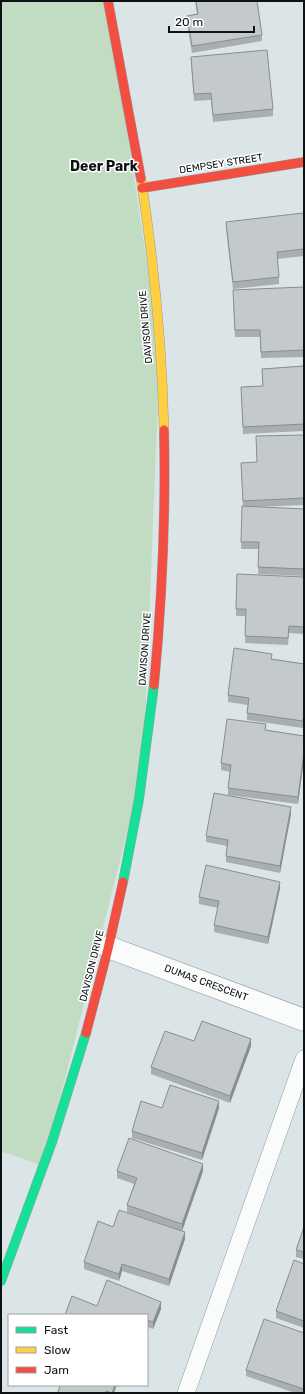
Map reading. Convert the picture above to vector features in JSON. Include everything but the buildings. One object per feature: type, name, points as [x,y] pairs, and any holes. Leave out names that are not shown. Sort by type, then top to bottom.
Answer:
[{"type":"street","name":"DAVISON DRIVE","points":[[1,1281],[67,1096],[108,948],[129,851],[143,769],[153,697],[165,520],[164,436],[160,352],[149,236],[142,188],[108,1]]},
{"type":"street","name":"DEMPSEY STREET","points":[[142,188],[304,162]]},
{"type":"street","name":"DUMAS CRESCENT","points":[[108,948],[304,1020]]},
{"type":"lane","points":[[186,1393],[304,1059]]},
{"type":"green space","points":[[1,1],[108,1],[160,352],[143,769],[43,1166],[1,1151]]},
{"type":"traffic: fast","points":[[123,882],[139,799],[154,685]]},
{"type":"traffic: fast","points":[[1,1281],[52,1142],[86,1033]]},
{"type":"traffic: slow","points":[[141,179],[157,304],[164,430]]},
{"type":"traffic: jam","points":[[108,1],[141,179]]},
{"type":"traffic: jam","points":[[142,188],[304,162]]},
{"type":"traffic: jam","points":[[154,685],[163,558],[164,430]]},
{"type":"traffic: jam","points":[[86,1033],[108,949],[123,882]]},
{"type":"district","name":"Deer Park","points":[[104,166]]}]
